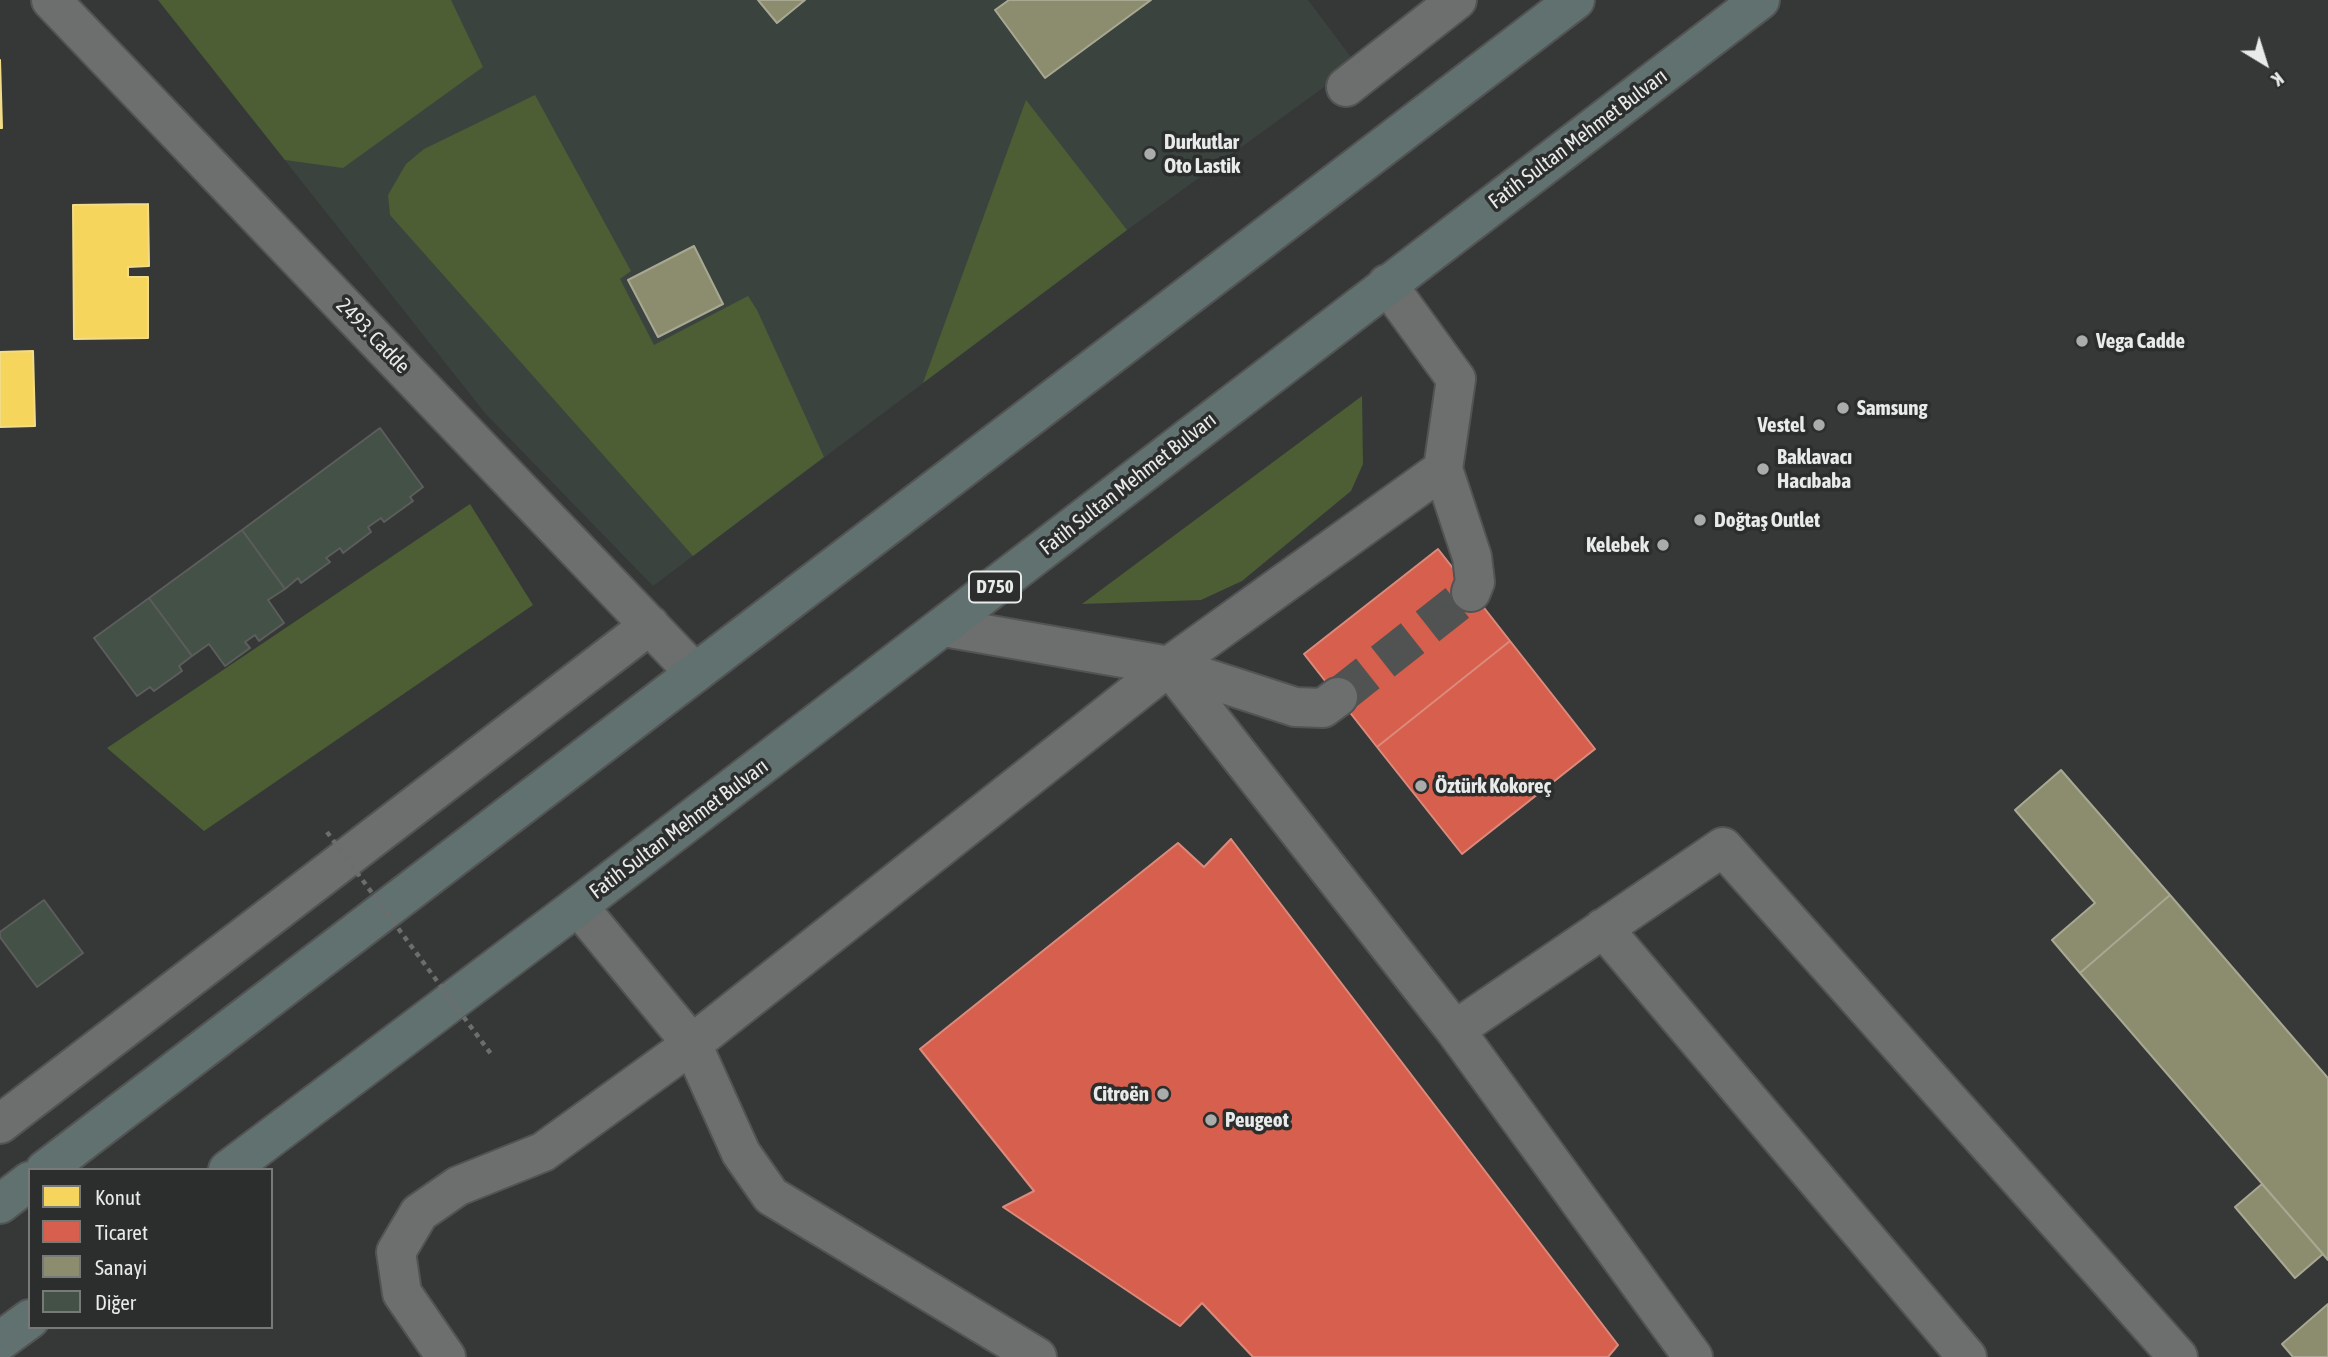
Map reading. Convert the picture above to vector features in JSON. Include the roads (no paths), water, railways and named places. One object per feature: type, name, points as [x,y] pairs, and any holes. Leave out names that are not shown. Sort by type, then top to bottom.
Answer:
[{"type":"highway","name":"Fatih Sultan Mehmet Bulvarı","points":[[231,1168],[944,627],[1760,0]]},
{"type":"highway","points":[[48,1168],[695,673],[1553,7]]},
{"type":"highway","points":[[0,1204],[28,1183]]},
{"type":"highway","points":[[0,1341],[28,1320]]},
{"type":"street","name":"2493. Cadde","points":[[51,0],[695,673]]},
{"type":"street","points":[[1346,87],[1457,0]]},
{"type":"street","points":[[1387,284],[1456,379],[1443,469],[1472,557],[1475,582],[1471,592]]},
{"type":"street","points":[[446,1357],[402,1293],[396,1252],[419,1213],[458,1186],[542,1152],[692,1044],[1169,666],[1443,469]]},
{"type":"street","points":[[0,1124],[650,625]]},
{"type":"street","points":[[944,627],[1169,666],[1295,707],[1323,708],[1338,698]]},
{"type":"street","points":[[1169,666],[1455,1030],[1693,1357]]},
{"type":"street","points":[[1455,1030],[1723,847],[2178,1357]]},
{"type":"street","points":[[578,906],[692,1044],[741,1153],[771,1196],[1037,1357]]},
{"type":"street","points":[[1602,928],[1968,1357]]},
{"type":"tunnel","points":[[1338,697],[1471,592]]},
{"type":"place","name":"Durkutlar Oto Lastik","points":[[1150,154]]},
{"type":"place","name":"Vega Cadde","points":[[2082,341]]},
{"type":"place","name":"Samsung","points":[[1843,408]]},
{"type":"place","name":"Vestel","points":[[1819,425]]},
{"type":"place","name":"Baklavacı Hacıbaba","points":[[1763,469]]},
{"type":"place","name":"Doğtaş Outlet","points":[[1700,520]]},
{"type":"place","name":"Kelebek","points":[[1663,545]]},
{"type":"place","name":"Öztürk Kokoreç","points":[[1421,786]]},
{"type":"place","name":"Citroën","points":[[1163,1094]]},
{"type":"place","name":"Peugeot","points":[[1211,1120]]}]
